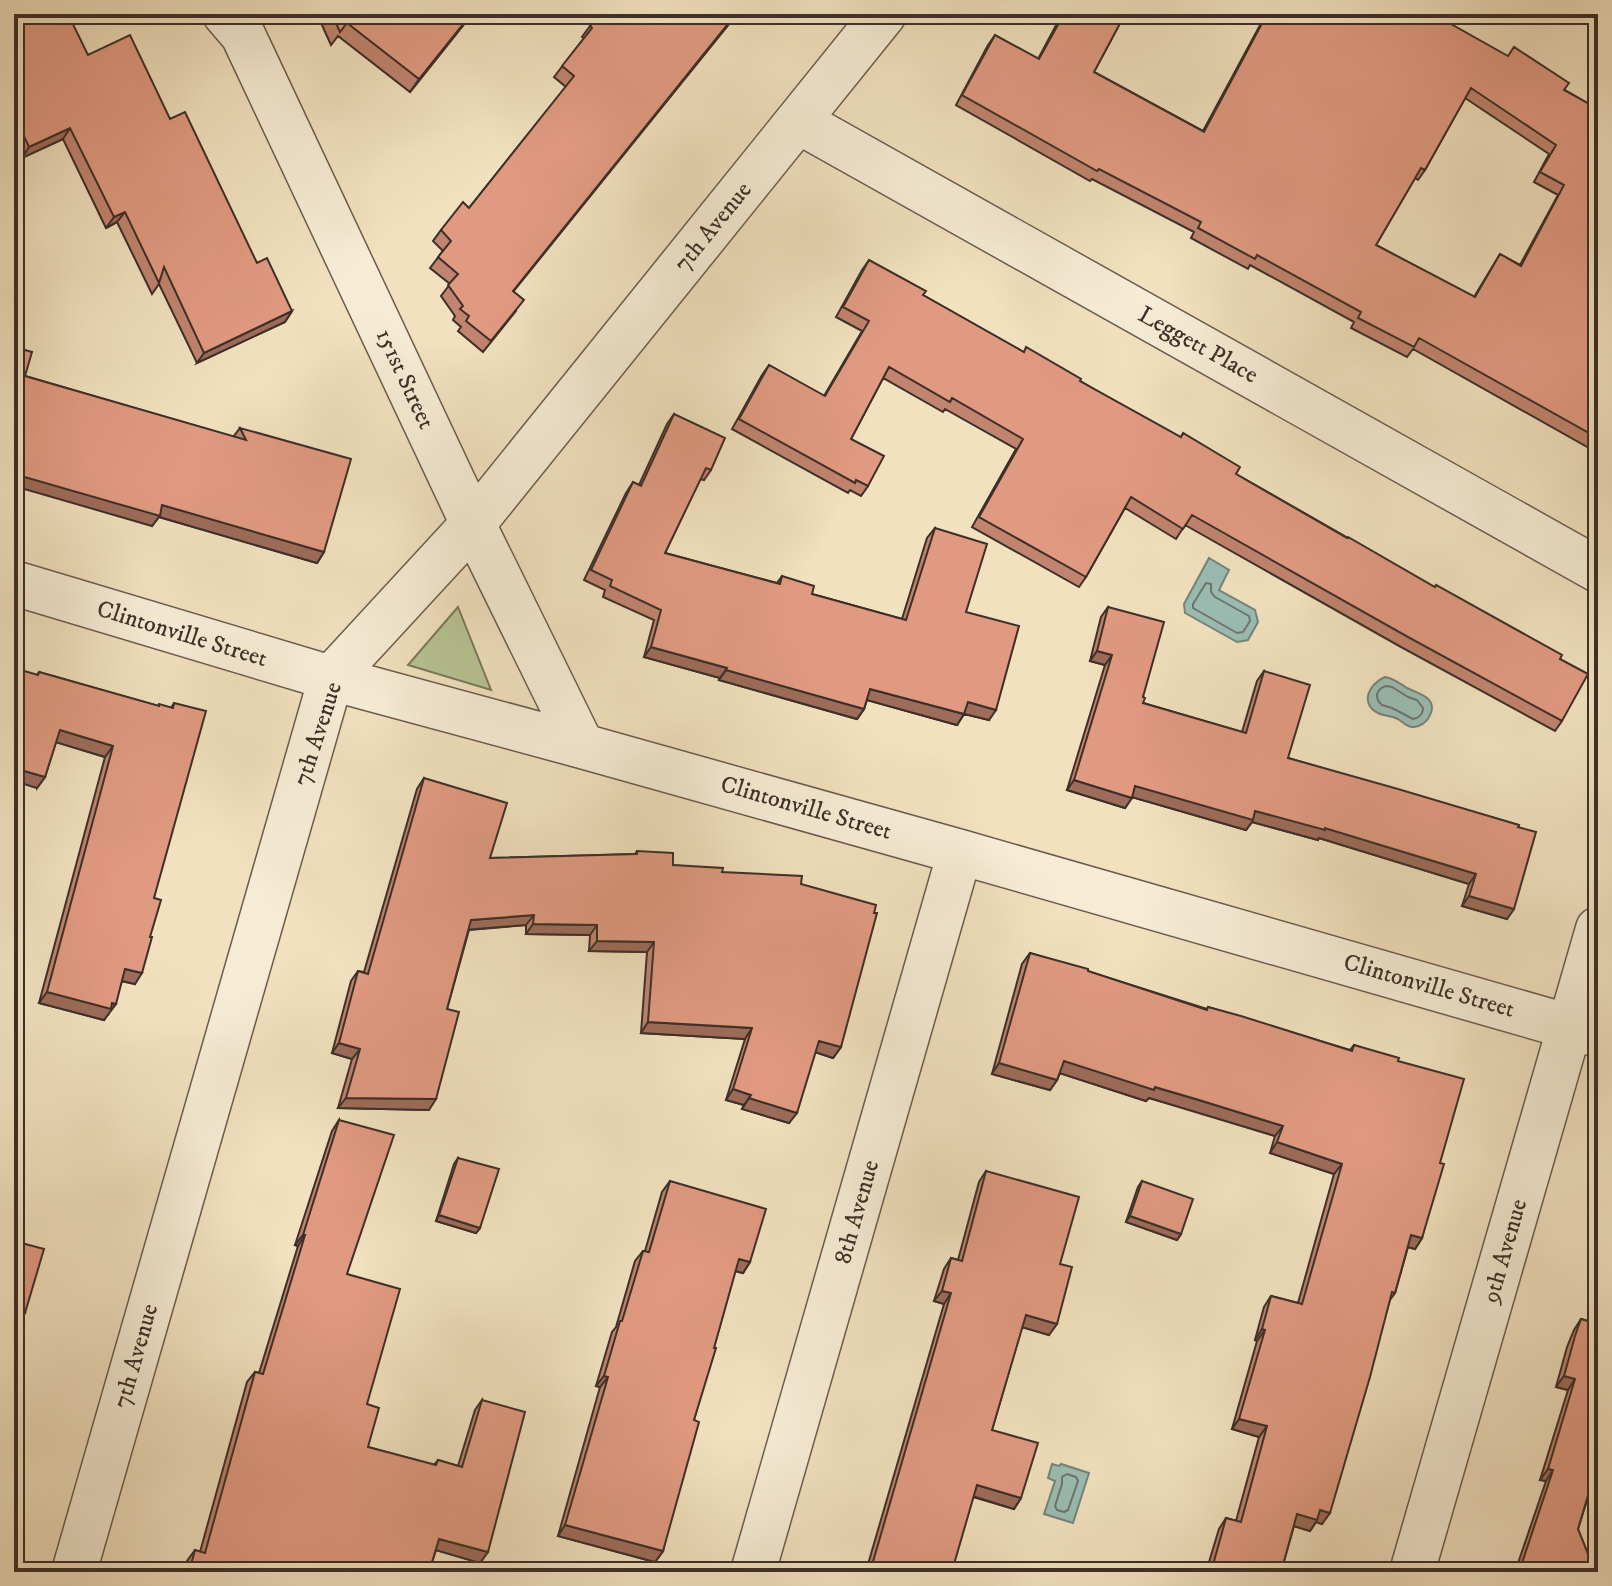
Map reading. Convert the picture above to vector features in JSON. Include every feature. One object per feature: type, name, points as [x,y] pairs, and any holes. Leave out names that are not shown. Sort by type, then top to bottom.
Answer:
[{"type":"street","name":"151st Street","points":[[225,14],[243,35],[473,524],[582,746]]},
{"type":"street","name":"7th Avenue","points":[[74,1572],[331,678],[473,524],[884,14]]},
{"type":"street","name":"Leggett Place","points":[[798,121],[1598,570]]},
{"type":"street","name":"Clintonville Street","points":[[14,583],[331,678],[960,852],[1584,1031]]},
{"type":"street","name":"8th Avenue","points":[[753,1572],[960,852]]},
{"type":"street","name":"9th Avenue","points":[[1412,1572],[1584,1031],[1598,929]]},
{"type":"green space","points":[[458,607],[491,690],[408,665]]},
{"type":"water","points":[[1209,558],[1229,570],[1219,590],[1255,610],[1258,622],[1248,640],[1237,642],[1185,613],[1184,604]]},
{"type":"water","points":[[1385,677],[1430,701],[1432,711],[1425,722],[1409,727],[1398,719],[1373,710],[1368,700],[1370,689]]},
{"type":"water","points":[[1052,1464],[1089,1473],[1073,1523],[1044,1514],[1055,1481],[1048,1478]]},
{"type":"building","points":[[14,14],[68,14],[88,55],[130,35],[170,119],[185,112],[257,263],[267,258],[292,311],[204,353],[164,267],[159,283],[125,212],[114,217],[70,128],[29,147],[14,115]]},
{"type":"building","points":[[332,14],[471,14],[419,79],[347,23],[340,32]]},
{"type":"building","points":[[600,14],[736,14],[513,291],[524,300],[491,341],[466,321],[469,316],[460,309],[463,306],[448,285],[458,274],[438,257],[451,241],[441,230],[463,202],[469,208],[574,76],[562,66]]},
{"type":"building","points":[[1064,14],[1125,14],[1094,72],[1204,132],[1267,14],[1433,14],[1508,56],[1514,47],[1569,83],[1564,90],[1598,109],[1598,438],[1419,338],[1414,347],[1358,318],[1361,312],[1257,255],[1255,259],[1198,228],[1201,222],[1099,169],[1097,171],[962,95],[995,35],[1039,59]],"holes":[[[1471,88],[1556,145],[1540,172],[1564,185],[1521,266],[1500,254],[1475,297],[1376,245],[1421,168],[1425,170]]]},
{"type":"building","points":[[869,260],[926,291],[923,295],[1024,352],[1026,347],[1181,437],[1183,433],[1240,467],[1236,474],[1562,655],[1560,659],[1588,674],[1562,721],[1192,515],[1183,529],[1131,497],[1086,577],[979,517],[1023,439],[952,398],[950,402],[889,367],[851,439],[884,456],[868,486],[856,480],[855,483],[739,419],[769,365],[825,396],[869,321],[843,307]]},
{"type":"building","points":[[14,347],[32,352],[25,376],[246,440],[240,428],[351,459],[324,552],[162,505],[160,516],[14,474]]},
{"type":"building","points":[[674,414],[725,438],[711,470],[706,468],[665,553],[780,584],[782,576],[814,586],[812,594],[906,620],[935,528],[987,544],[966,612],[1019,626],[996,710],[968,702],[964,714],[870,689],[864,709],[651,647],[661,610],[610,586],[612,580],[591,570],[633,482],[641,486]]},
{"type":"building","points":[[1108,607],[1164,622],[1143,703],[1246,733],[1264,671],[1310,685],[1288,758],[1536,832],[1514,909],[1469,896],[1476,874],[1325,828],[1255,811],[1253,820],[1135,786],[1132,798],[1074,780],[1112,655],[1097,651]]},
{"type":"building","points":[[14,668],[38,675],[39,672],[159,706],[173,708],[174,703],[206,711],[154,898],[161,900],[142,973],[125,969],[116,1004],[112,1003],[111,1009],[47,992],[113,746],[60,730],[45,777],[14,768]]},
{"type":"building","points":[[424,778],[507,803],[490,858],[637,854],[637,851],[673,853],[673,865],[723,868],[722,872],[802,876],[801,884],[876,905],[874,913],[877,913],[841,1047],[819,1041],[797,1113],[749,1098],[751,1095],[733,1089],[752,1028],[648,1022],[654,942],[597,941],[597,925],[533,924],[534,915],[471,920],[447,1009],[459,1012],[436,1099],[346,1098],[360,1049],[339,1043],[358,971],[368,974]]},
{"type":"building","points":[[1030,953],[1088,969],[1207,1010],[1208,1007],[1241,1016],[1352,1051],[1354,1045],[1464,1079],[1422,1238],[1411,1235],[1330,1513],[1320,1510],[1317,1520],[1297,1514],[1281,1572],[1211,1572],[1226,1518],[1241,1522],[1267,1426],[1239,1419],[1265,1330],[1262,1329],[1271,1296],[1302,1304],[1342,1164],[1277,1142],[1283,1126],[1155,1087],[1154,1090],[1064,1061],[1057,1080],[999,1063]]},
{"type":"building","points":[[339,1120],[394,1135],[347,1274],[400,1289],[367,1404],[379,1408],[368,1447],[436,1465],[438,1460],[462,1467],[482,1400],[525,1412],[488,1552],[439,1539],[429,1572],[189,1572],[195,1550],[205,1553],[255,1372],[263,1374]]},
{"type":"building","points":[[458,1158],[499,1169],[480,1228],[439,1215]]},
{"type":"building","points":[[986,1171],[1079,1197],[1060,1264],[1072,1267],[1057,1324],[1026,1315],[992,1430],[1038,1443],[1021,1498],[977,1485],[952,1571],[928,1564],[926,1572],[870,1572],[951,1293],[942,1291],[951,1258],[962,1261]]},
{"type":"building","points":[[670,1181],[766,1209],[750,1262],[739,1259],[694,1420],[699,1422],[663,1551],[565,1525],[608,1377],[604,1376],[620,1321],[643,1251],[649,1252]]},
{"type":"building","points":[[1142,1181],[1193,1199],[1181,1234],[1130,1216]]},
{"type":"building","points":[[14,1241],[44,1249],[25,1313],[14,1310]]},
{"type":"building","points":[[1581,1319],[1598,1324],[1598,1483],[1592,1482],[1578,1529],[1590,1559],[1598,1561],[1598,1572],[1519,1572],[1553,1470],[1548,1469],[1575,1379],[1564,1376]]},
{"type":"building","points":[[852,1567],[870,1572],[851,1572]]}]
